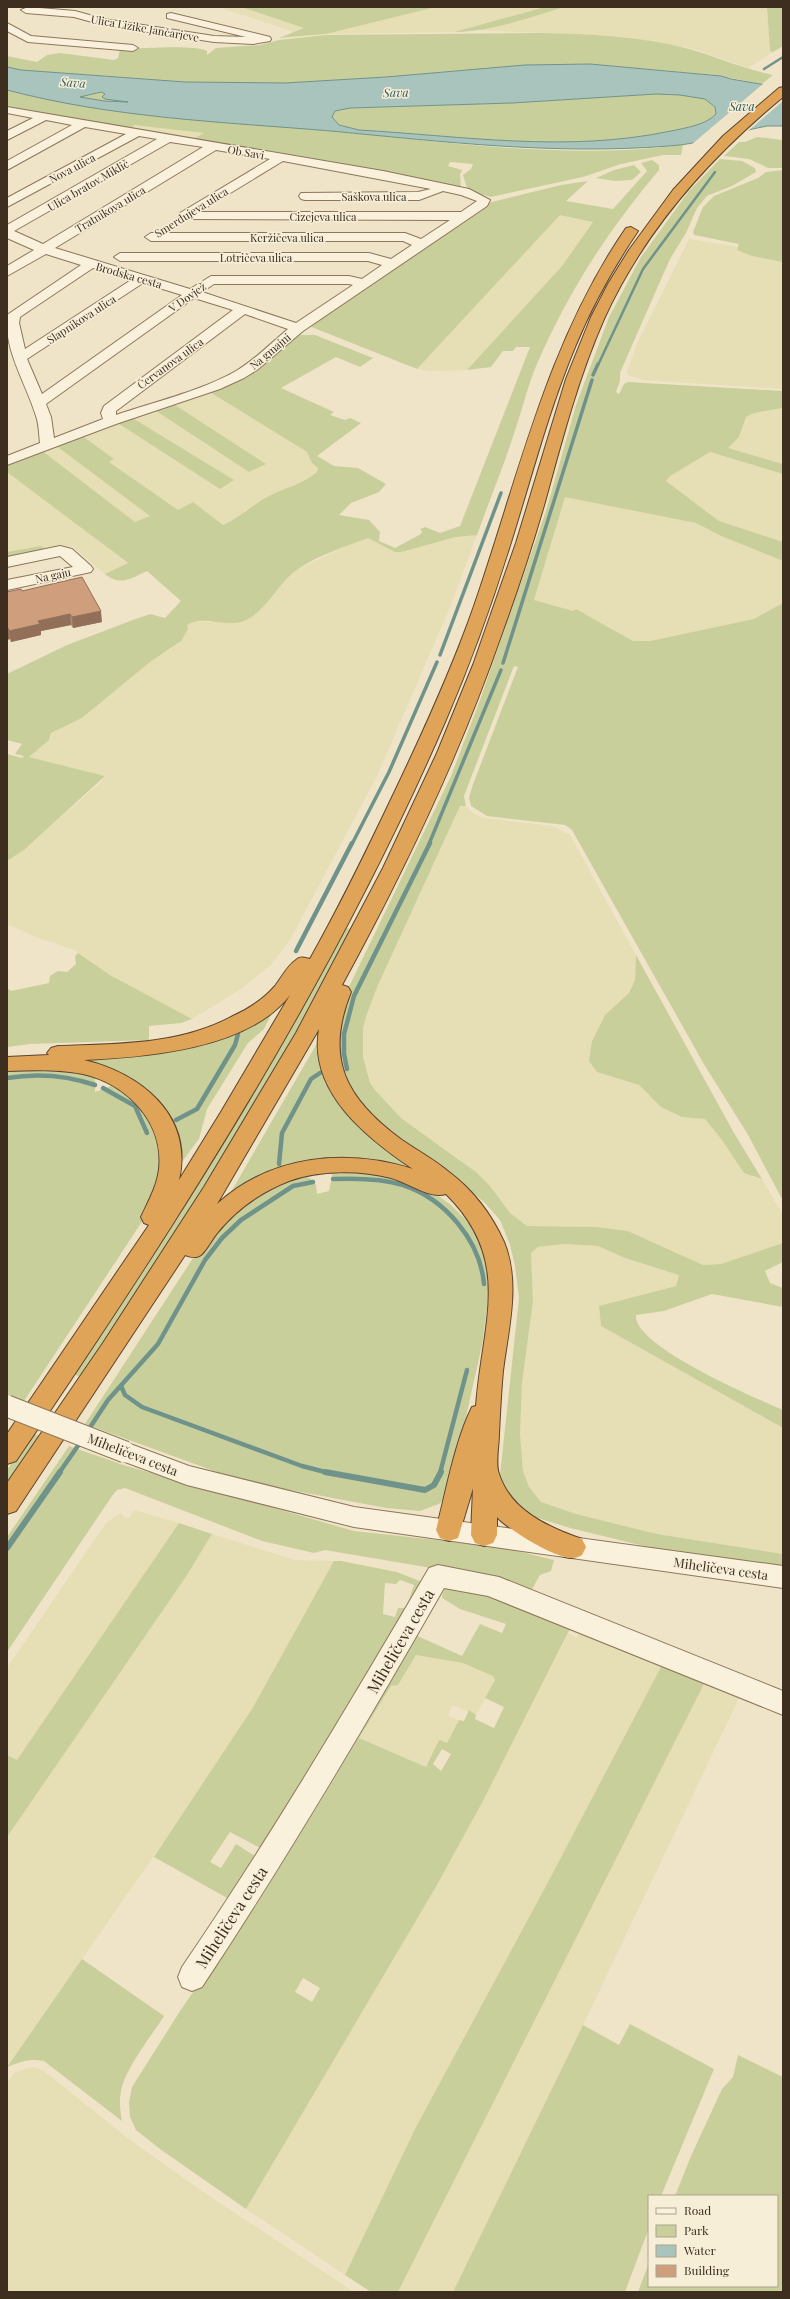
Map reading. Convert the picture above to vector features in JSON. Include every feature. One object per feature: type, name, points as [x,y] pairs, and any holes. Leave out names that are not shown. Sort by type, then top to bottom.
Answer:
[{"type":"highway","points":[[726,124],[783,77]]},
{"type":"highway","points":[[7,1454],[110,1303],[256,1071],[333,933],[417,765],[466,649],[504,539],[552,389],[581,315],[607,268],[644,213],[698,159],[738,129],[783,91]]},
{"type":"highway","points":[[7,1503],[138,1309],[212,1193],[281,1077],[368,917],[435,778],[468,701],[492,637],[534,511],[566,404],[598,318],[625,269],[698,159]]},
{"type":"highway","points":[[368,917],[365,937],[358,961],[332,1013],[328,1040],[331,1068],[342,1094],[363,1120],[392,1144],[440,1176],[467,1205],[489,1235],[500,1272],[500,1299],[489,1390],[484,1535]]},
{"type":"highway","points":[[7,1062],[47,1054],[144,1050],[180,1044],[212,1035],[239,1023],[276,997],[294,978],[304,961],[333,933]]},
{"type":"highway","points":[[7,1062],[75,1065],[107,1074],[132,1087],[143,1096],[153,1106],[166,1128],[171,1148],[171,1161],[166,1187],[156,1209],[124,1260],[110,1303]]},
{"type":"highway","points":[[138,1309],[172,1280],[204,1232],[229,1206],[247,1192],[288,1173],[325,1166],[344,1165],[384,1168],[414,1177],[467,1205]]},
{"type":"highway","points":[[449,1530],[469,1454],[489,1390]]},
{"type":"highway","points":[[487,1475],[495,1495],[510,1513],[536,1532],[573,1548]]},
{"type":"street","points":[[28,8],[7,25],[28,38],[133,48]]},
{"type":"street","name":"Ulica Lizike Jančarjeve","points":[[28,8],[75,14],[103,22],[214,39],[241,41],[266,39],[171,16]]},
{"type":"street","name":"Ob Savi","points":[[7,110],[441,187],[471,194],[484,200]]},
{"type":"street","points":[[7,136],[44,117]]},
{"type":"street","points":[[7,166],[83,124]]},
{"type":"street","name":"Nova ulica","points":[[7,203],[136,133]]},
{"type":"street","name":"Ulica bratov Miklič","points":[[7,230],[168,138]]},
{"type":"street","name":"Tratnikova ulica","points":[[7,272],[214,146]]},
{"type":"street","name":"Smerdujeva ulica","points":[[47,445],[44,417],[20,358],[12,323],[14,315],[97,266],[120,257],[280,158]]},
{"type":"street","points":[[271,216],[305,196],[344,169]]},
{"type":"street","name":"Saškova ulica","points":[[305,196],[419,196],[436,191],[441,187]]},
{"type":"street","name":"Na gmajni","points":[[8,459],[111,421],[215,386],[239,375],[252,367],[298,328],[483,203],[484,200]]},
{"type":"street","name":"Cizejeva ulica","points":[[184,216],[462,216]]},
{"type":"street","name":"Brodska cesta","points":[[7,233],[43,249],[243,309],[298,328]]},
{"type":"street","name":"Keržičeva ulica","points":[[151,237],[405,237],[421,244]]},
{"type":"street","name":"Lotričeva ulica","points":[[120,257],[369,257],[392,264]]},
{"type":"street","name":"Slapnikova ulica","points":[[20,358],[142,279]]},
{"type":"street","name":"V Dovjež","points":[[38,403],[211,280],[350,280],[364,284]]},
{"type":"street","name":"Červanova ulica","points":[[111,421],[108,413],[109,409],[243,309]]},
{"type":"street","name":"Na gaju","points":[[7,562],[60,551],[66,552],[85,569],[7,585]]},
{"type":"street","name":"Miheličeva cesta","points":[[7,1406],[187,1475],[354,1518],[783,1577]]},
{"type":"street","name":"Miheličeva cesta","points":[[192,1977],[241,1904],[378,1680],[438,1576],[490,1585],[783,1703]]},
{"type":"shaded area","points":[[218,7],[241,7],[305,28],[294,32]]},
{"type":"shaded area","points":[[436,7],[545,7],[454,32],[326,34]]},
{"type":"shaded area","points":[[565,7],[767,7],[770,51],[773,52],[748,68],[694,49],[618,36],[475,30]]},
{"type":"shaded area","points":[[133,125],[205,132],[195,138],[131,128]]},
{"type":"shaded area","points":[[560,214],[593,222],[562,266],[467,370],[432,371],[417,369]]},
{"type":"shaded area","points":[[689,239],[738,247],[738,250],[752,256],[783,262],[783,389],[642,380],[628,375],[627,371],[637,344]]},
{"type":"shaded area","points":[[208,391],[307,452],[312,463],[318,468],[317,472],[311,477],[269,496],[247,509],[235,520],[223,525],[193,502],[178,510],[108,462],[114,459],[81,435],[116,422],[220,489],[234,480],[131,417],[153,409],[249,472],[266,464],[172,403]]},
{"type":"shaded area","points":[[783,408],[783,464],[727,448],[739,437],[746,417],[754,413]]},
{"type":"shaded area","points":[[55,445],[151,516],[135,522],[41,450]]},
{"type":"shaded area","points":[[709,452],[783,474],[783,542],[719,521],[666,481],[670,476]]},
{"type":"shaded area","points":[[7,472],[54,506],[128,564],[105,574],[72,546],[48,551],[30,548],[7,552]]},
{"type":"shaded area","points":[[565,496],[696,523],[721,536],[783,561],[783,603],[755,619],[650,641],[633,641],[576,609],[573,611],[534,600]]},
{"type":"shaded area","points":[[467,535],[477,535],[451,605],[377,776],[290,940],[271,965],[241,989],[192,1019],[110,975],[74,950],[36,937],[7,924],[7,861],[24,850],[102,781],[105,776],[29,757],[49,740],[51,733],[82,718],[150,662],[176,645],[186,625],[192,621],[231,623],[245,620],[298,569],[368,537],[395,552]]},
{"type":"shaded area","points":[[460,806],[466,806],[474,814],[485,818],[553,826],[570,835],[636,955],[635,980],[629,993],[605,1015],[592,1041],[591,1055],[597,1072],[639,1085],[648,1095],[682,1117],[705,1119],[752,1177],[762,1179],[783,1215],[783,1243],[721,1264],[703,1265],[628,1231],[596,1227],[527,1226],[510,1213],[490,1186],[459,1159],[401,1118],[375,1090],[370,1083],[363,1057],[363,1028],[367,1014],[378,985]]},
{"type":"shaded area","points":[[564,1244],[598,1246],[625,1258],[680,1275],[676,1286],[599,1306],[601,1326],[783,1428],[783,1554],[657,1534],[576,1514],[541,1502],[529,1487],[523,1471],[520,1434],[522,1383],[533,1301],[531,1253],[538,1247]]},
{"type":"shaded area","points":[[134,1510],[179,1523],[17,1760],[7,1755],[7,1668],[106,1523],[121,1513],[125,1518],[130,1517]]},
{"type":"shaded area","points":[[212,1534],[295,1560],[334,1561],[252,1709],[201,1789],[7,2066],[7,1837]]},
{"type":"shaded area","points":[[581,1630],[663,1663],[548,1882],[416,2127],[345,2275],[246,2209],[437,1885],[483,1801],[569,1633],[576,1638]]},
{"type":"shaded area","points":[[416,1655],[463,1663],[493,1675],[495,1680],[476,1715],[452,1705],[448,1716],[459,1720],[447,1743],[439,1741],[426,1767],[359,1738],[391,1686],[398,1685]]},
{"type":"shaded area","points":[[706,1680],[741,1694],[583,2025],[453,2292],[398,2292]]},
{"type":"shaded area","points":[[33,2067],[44,2071],[134,2143],[202,2191],[354,2292],[7,2292],[7,2083],[15,2072]]},
{"type":"green space","points":[[241,7],[436,7],[326,34],[279,38],[304,28]]},
{"type":"green space","points":[[545,7],[565,7],[496,27],[482,30],[454,32]]},
{"type":"green space","points":[[767,7],[783,7],[783,46],[773,52],[770,51]]},
{"type":"green space","points":[[541,33],[597,35],[653,41],[689,49],[752,70],[773,75],[762,84],[715,75],[590,64],[525,65],[386,77],[285,83],[185,82],[21,70],[7,67],[7,56],[37,62],[47,55],[60,53],[114,60],[118,58],[120,49],[165,47],[200,49],[207,51],[207,55],[216,48],[260,45],[279,40],[326,35]]},
{"type":"green space","points":[[7,90],[87,107],[128,113],[507,148],[595,151],[683,145],[681,155],[663,155],[621,164],[583,177],[491,197],[468,191],[463,175],[471,169],[473,164],[450,162],[448,166],[462,170],[460,175],[461,186],[456,188],[73,120],[73,118],[7,108]],"holes":[[[134,125],[204,133],[195,138],[132,128]]]},
{"type":"green space","points":[[101,92],[105,94],[102,97],[105,99],[128,102],[104,101],[78,97]]},
{"type":"green space","points":[[656,94],[680,95],[705,99],[715,107],[716,114],[707,121],[689,127],[632,138],[554,142],[476,139],[359,130],[339,125],[332,117],[335,111],[350,108],[512,103]]},
{"type":"green space","points":[[757,137],[783,140],[783,168],[768,168],[749,159],[724,156],[739,142],[745,142]]},
{"type":"green space","points":[[720,159],[742,161],[755,168],[756,172],[732,186],[707,196],[697,208],[686,233],[670,259],[633,343],[620,373],[620,381],[616,392],[619,394],[624,384],[628,382],[783,391],[783,408],[754,413],[746,417],[739,437],[728,448],[783,464],[783,474],[710,452],[670,476],[666,481],[719,521],[783,542],[783,561],[721,536],[696,523],[565,497],[534,600],[573,611],[576,609],[633,641],[650,641],[754,619],[783,603],[783,1201],[747,1133],[705,1066],[572,830],[565,825],[487,816],[471,806],[469,798],[472,787],[518,667],[514,666],[464,796],[466,806],[460,806],[378,985],[363,1028],[363,1057],[370,1083],[401,1118],[476,1172],[490,1186],[510,1213],[527,1226],[596,1227],[628,1231],[703,1265],[721,1264],[783,1243],[783,1262],[765,1271],[770,1283],[783,1288],[783,1307],[712,1294],[664,1311],[636,1315],[640,1327],[654,1341],[674,1356],[724,1383],[783,1410],[783,1428],[601,1326],[599,1306],[676,1286],[679,1275],[625,1258],[598,1246],[564,1244],[538,1247],[531,1253],[533,1301],[522,1383],[520,1434],[523,1471],[529,1487],[541,1502],[576,1514],[657,1534],[783,1554],[783,1566],[652,1548],[570,1528],[525,1514],[505,1495],[500,1475],[519,1298],[515,1266],[510,1245],[500,1220],[485,1203],[450,1173],[387,1131],[351,1093],[336,1048],[343,999],[451,776],[480,700],[546,511],[576,405],[609,317],[641,257],[689,191]]},
{"type":"green space","points":[[652,160],[659,165],[659,170],[623,215],[591,262],[549,337],[537,364],[509,448],[477,535],[456,537],[401,552],[395,552],[368,538],[341,548],[298,569],[285,581],[260,610],[246,620],[231,623],[200,621],[187,625],[188,629],[181,641],[150,662],[82,718],[51,733],[49,740],[29,757],[105,776],[24,850],[7,861],[7,754],[22,758],[24,756],[15,754],[22,744],[7,740],[7,674],[67,645],[133,620],[150,614],[165,618],[181,601],[147,571],[121,581],[111,578],[105,574],[128,563],[7,472],[7,463],[41,450],[135,522],[150,516],[55,445],[81,435],[114,459],[109,462],[178,510],[193,502],[223,525],[235,519],[267,497],[306,480],[317,472],[318,468],[312,463],[307,452],[208,391],[295,335],[315,335],[373,358],[360,367],[336,357],[281,388],[334,412],[330,415],[345,420],[350,418],[361,423],[317,456],[334,466],[358,468],[386,484],[379,492],[351,503],[339,515],[369,520],[380,532],[379,541],[395,548],[421,534],[422,532],[420,529],[425,527],[440,533],[460,526],[530,347],[516,347],[513,351],[503,351],[491,367],[467,370],[562,266],[593,222],[560,215],[417,369],[309,326],[488,203],[561,185],[588,181],[566,201],[613,209],[647,171],[641,163]]},
{"type":"green space","points":[[634,165],[641,172],[632,180],[615,181],[596,178],[614,170]]},
{"type":"green space","points":[[783,170],[783,262],[752,256],[737,250],[739,244],[694,235],[693,232],[703,207],[714,196],[758,178],[766,172]]},
{"type":"green space","points":[[172,403],[266,464],[249,472],[153,409]]},
{"type":"green space","points":[[131,417],[234,480],[220,489],[116,422]]},
{"type":"green space","points":[[41,546],[48,551],[7,559],[7,552]]},
{"type":"green space","points":[[344,928],[354,929],[242,1128],[171,1244],[81,1377],[73,1374],[233,1127],[304,1004]]},
{"type":"green space","points":[[78,953],[110,975],[192,1019],[181,1023],[149,1026],[149,1040],[30,1044],[7,1047],[7,988],[11,991],[49,983],[50,976],[58,971],[67,972],[76,964],[75,956]]},
{"type":"green space","points":[[636,955],[734,1133],[762,1179],[744,1173],[722,1140],[705,1119],[682,1117],[661,1107],[639,1085],[597,1072],[589,1061],[592,1041],[605,1015],[629,993],[635,980]]},
{"type":"green space","points":[[275,1007],[264,1029],[248,1043],[207,1109],[199,1139],[178,1167],[174,1126],[164,1106],[153,1095],[124,1078],[60,1058],[121,1056]]},
{"type":"green space","points":[[319,1042],[323,1059],[415,1168],[413,1170],[352,1159],[228,1197],[316,1045]]},
{"type":"green space","points":[[31,1067],[92,1074],[95,1078],[95,1092],[114,1085],[152,1114],[165,1158],[149,1211],[24,1401],[7,1395],[7,1070]]},
{"type":"green space","points":[[348,1170],[396,1176],[434,1193],[451,1205],[469,1223],[482,1247],[489,1271],[488,1301],[482,1345],[453,1475],[445,1498],[439,1504],[420,1511],[386,1508],[269,1486],[225,1475],[85,1424],[195,1255],[236,1208],[284,1181],[302,1176],[310,1178],[316,1185],[317,1194],[329,1191],[333,1171]]},
{"type":"green space","points":[[33,1434],[42,1436],[7,1484],[7,1470]]},
{"type":"green space","points":[[69,1446],[120,1464],[354,1531],[501,1547],[554,1560],[551,1571],[540,1575],[530,1593],[443,1570],[325,1550],[314,1553],[262,1541],[125,1488],[117,1490],[112,1496],[7,1652],[7,1537]]},
{"type":"green space","points":[[179,1523],[212,1534],[185,1578],[7,1837],[7,1755],[17,1760]]},
{"type":"green space","points":[[334,1561],[341,1561],[397,1572],[422,1582],[266,1851],[230,1832],[210,1862],[221,1868],[236,1844],[261,1860],[236,1903],[154,1857],[252,1709]],"holes":[[[400,1580],[414,1585],[406,1608],[398,1608],[395,1617],[383,1614],[385,1583],[396,1584]]]},
{"type":"green space","points":[[454,1585],[573,1623],[483,1801],[437,1885],[246,2209],[160,2149],[136,2130],[130,2117],[129,2102],[132,2087],[180,2011],[238,1927],[411,1633],[462,1656],[480,1624],[502,1633],[506,1624],[460,1609],[442,1598],[444,1590]],"holes":[[[416,1655],[463,1663],[493,1676],[495,1680],[485,1698],[504,1707],[494,1728],[475,1719],[476,1715],[469,1710],[464,1721],[459,1720],[447,1743],[439,1740],[426,1767],[359,1738],[391,1686],[398,1685]],[[442,1749],[451,1754],[441,1771],[433,1764]],[[303,1978],[320,1988],[312,2002],[295,1992]]]},
{"type":"green space","points":[[663,1663],[706,1680],[398,2292],[371,2292],[345,2275],[416,2127],[548,1882]]},
{"type":"green space","points":[[82,1959],[164,2016],[133,2063],[124,2082],[120,2098],[122,2121],[44,2061],[29,2060],[7,2067]]},
{"type":"green space","points":[[630,2024],[714,2069],[661,2195],[648,2195],[648,2231],[625,2292],[453,2292],[583,2025],[619,2045]]},
{"type":"green space","points":[[738,2055],[783,2077],[783,2292],[638,2292],[648,2266],[648,2287],[778,2287],[778,2195],[675,2195],[691,2156],[722,2089],[733,2077]]},
{"type":"water","name":"Sava","points":[[590,64],[721,76],[783,88],[783,126],[755,128],[681,145],[584,149],[542,148],[458,143],[168,118],[87,107],[7,90],[7,67],[21,70],[185,82],[285,83],[386,77],[525,65]],"holes":[[[101,92],[105,94],[102,97],[105,99],[128,102],[104,101],[80,97]],[[656,94],[680,95],[705,99],[715,107],[716,114],[707,121],[689,127],[632,138],[554,142],[476,139],[359,130],[339,125],[332,117],[335,111],[350,108],[512,103]]]},
{"type":"pier","points":[[764,83],[783,86],[783,101],[747,132],[691,145]]},
{"type":"building","points":[[82,577],[101,611],[72,617],[70,614],[38,621],[40,624],[9,631],[7,628],[7,592],[21,589],[22,591]]},
{"type":"waterway","points":[[764,69],[783,57]]},
{"type":"waterway","points":[[598,365],[643,269],[715,172]]},
{"type":"waterway","points":[[593,375],[598,364]]},
{"type":"waterway","points":[[503,663],[592,380]]},
{"type":"waterway","points":[[440,655],[501,493]]},
{"type":"waterway","points":[[352,844],[389,772],[437,662]]},
{"type":"waterway","points":[[429,844],[501,670]]},
{"type":"waterway","points":[[296,951],[352,843]]},
{"type":"waterway","points":[[347,1069],[344,1054],[344,1034],[354,996],[430,843]]},
{"type":"waterway","points":[[176,1120],[197,1109],[235,1045],[238,1034]]},
{"type":"waterway","points":[[279,1164],[282,1133],[311,1079],[320,1073]]},
{"type":"waterway","points":[[7,1078],[40,1075],[62,1077],[95,1085]]},
{"type":"waterway","points":[[103,1088],[135,1106],[147,1133]]},
{"type":"waterway","points":[[333,1179],[368,1179],[386,1181],[403,1185],[418,1191],[433,1200],[458,1223],[468,1237],[476,1252],[484,1284]]},
{"type":"waterway","points":[[87,1432],[108,1400],[158,1344],[205,1260],[222,1238],[241,1220],[293,1186],[313,1182]]},
{"type":"waterway","points":[[440,1473],[467,1370]]},
{"type":"waterway","points":[[121,1386],[125,1395],[142,1407],[302,1466],[325,1472]]},
{"type":"waterway","points":[[59,1473],[82,1440]]},
{"type":"waterway","points":[[7,1548],[60,1472]]},
{"type":"waterway","points":[[325,1472],[425,1490],[434,1485],[441,1472]]}]
